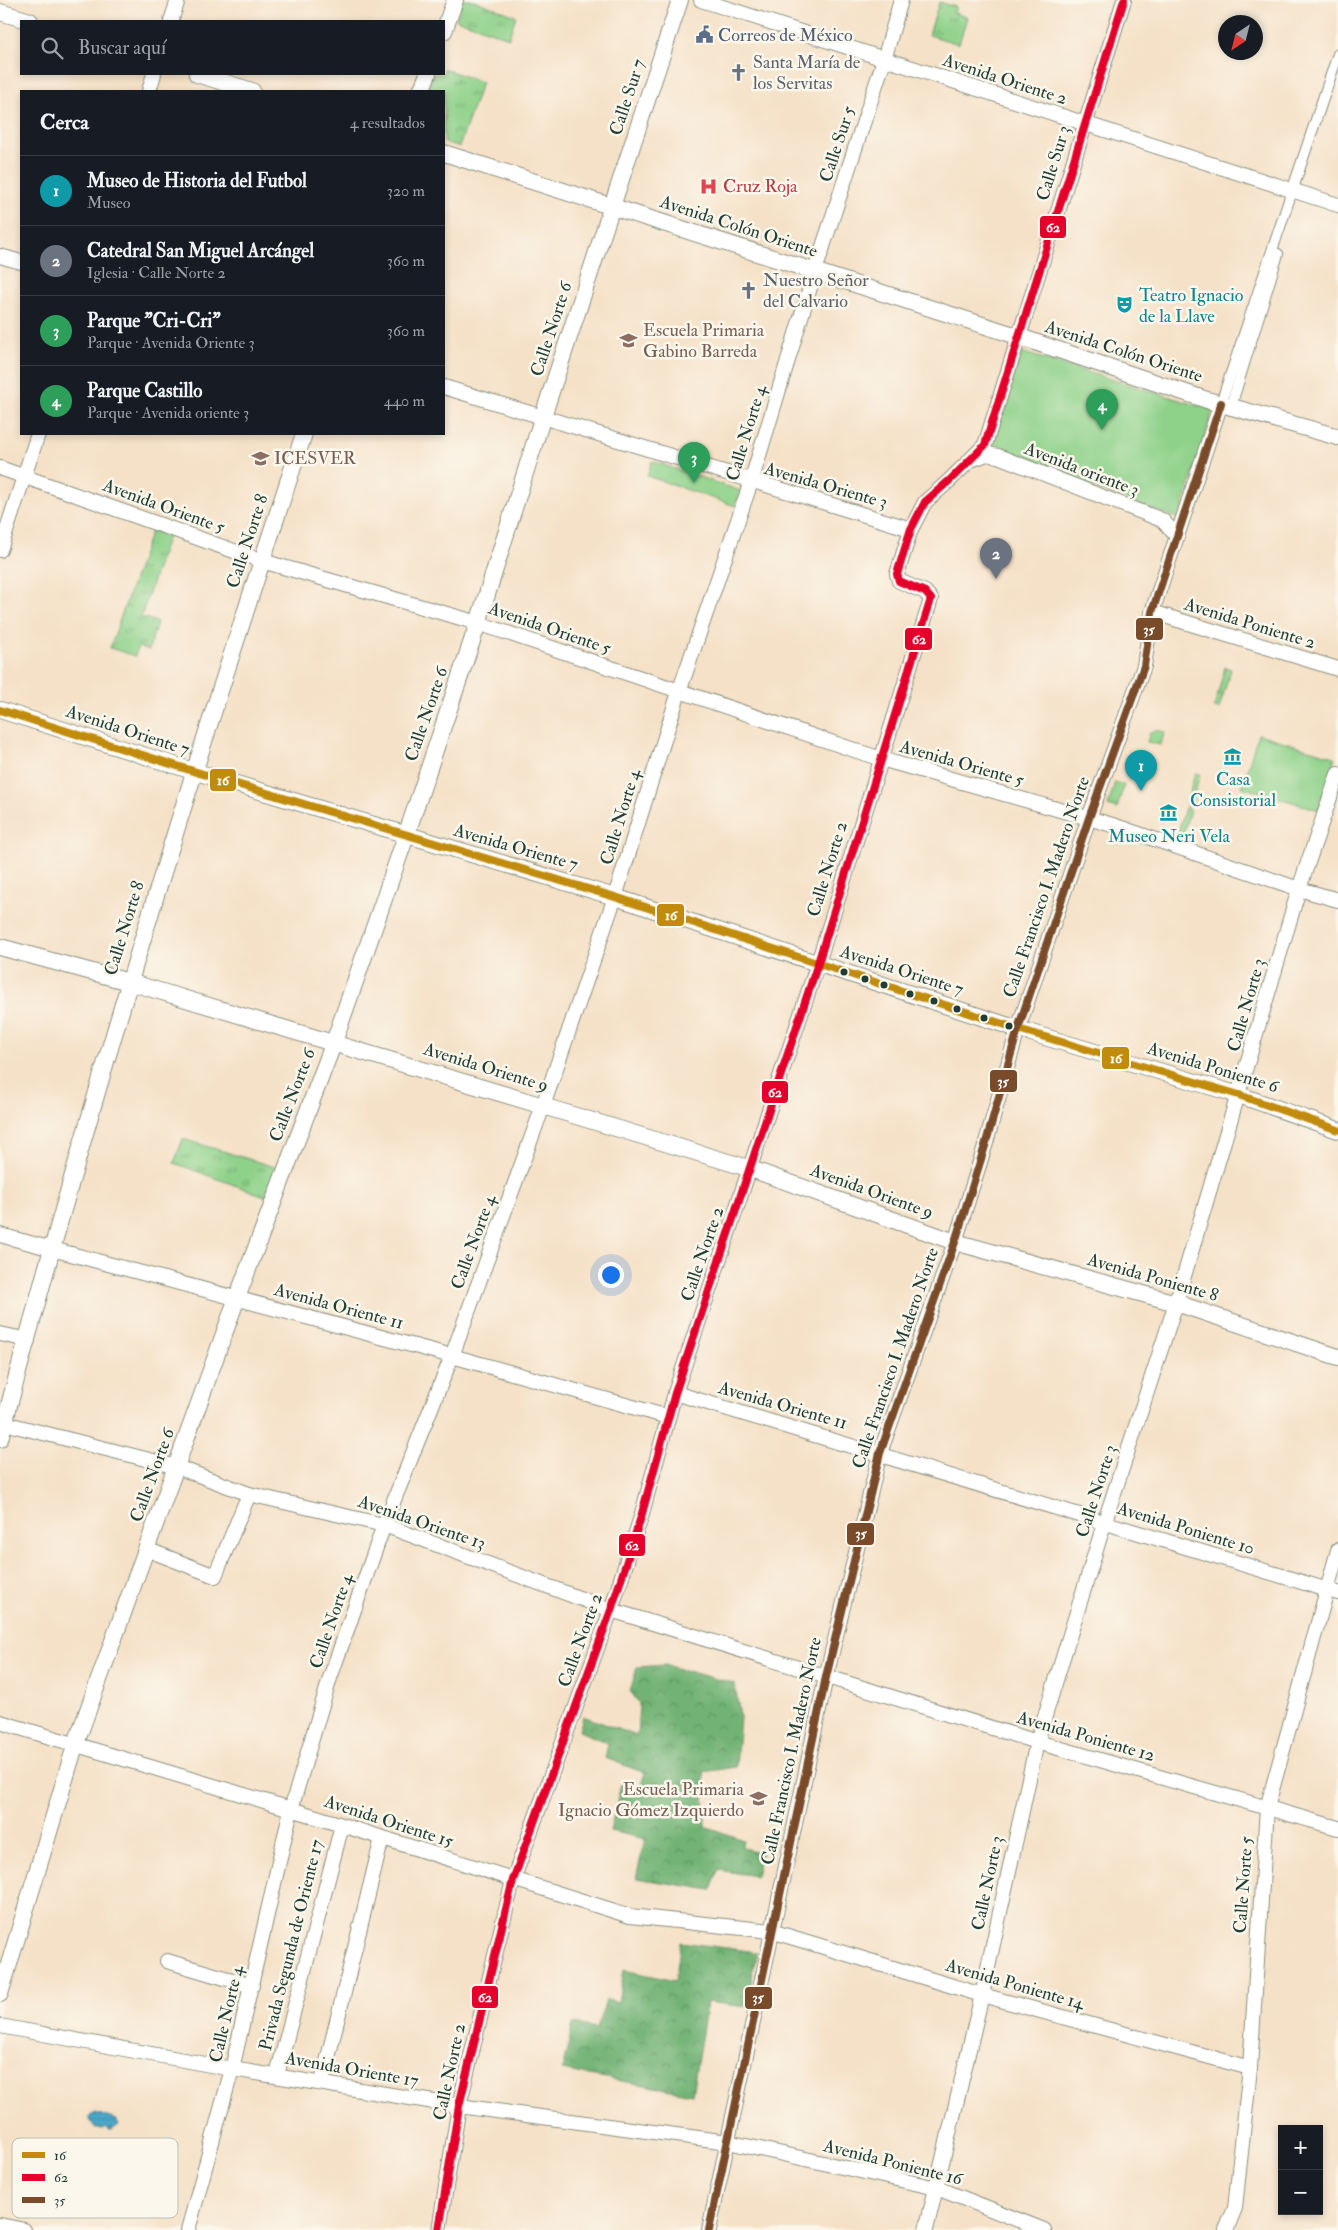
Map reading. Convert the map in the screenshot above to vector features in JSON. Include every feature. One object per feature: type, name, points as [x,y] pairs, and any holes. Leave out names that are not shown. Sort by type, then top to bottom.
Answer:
[{"type":"street","points":[[171,20],[178,0]]},
{"type":"street","points":[[445,28],[456,0]]},
{"type":"street","name":"Calle Sur 7","points":[[612,207],[680,0]]},
{"type":"street","name":"Avenida Oriente 2","points":[[701,0],[1294,193],[1338,205]]},
{"type":"street","name":"Calle Sur 5","points":[[815,272],[884,60],[901,0]]},
{"type":"street","name":"Calle Sur 3","points":[[1019,338],[1124,0]]},
{"type":"street","points":[[0,12],[27,20]]},
{"type":"street","points":[[1226,404],[1338,54]]},
{"type":"street","points":[[1294,193],[1338,70]]},
{"type":"street","points":[[149,90],[154,75]]},
{"type":"street","points":[[200,75],[249,90]]},
{"type":"street","points":[[421,90],[428,75]]},
{"type":"street","name":"Avenida Colón Oriente","points":[[445,153],[1226,404],[1338,438]]},
{"type":"street","name":"Calle Norte 6","points":[[0,1994],[75,1746],[237,1298],[334,1042],[406,836],[478,623],[543,416],[612,207]]},
{"type":"street","points":[[0,256],[20,262]]},
{"type":"street","name":"Calle Norte 4","points":[[188,2230],[232,2068],[291,1809],[330,1678],[384,1525],[452,1356],[543,1106],[615,896],[679,692],[751,482],[815,272]]},
{"type":"street","name":"Calle Norte 2","points":[[439,2230],[459,2106],[513,1880],[611,1610],[641,1517],[675,1393],[818,963],[931,600],[925,592],[899,581],[897,574],[911,530],[924,502],[984,445],[1019,338]]},
{"type":"street","name":"Avenida Oriente 3","points":[[445,387],[911,530]]},
{"type":"street","name":"Calle Francisco I. Madero Norte","points":[[709,2230],[826,1677],[880,1453],[954,1242],[985,1146],[1018,1029],[1089,818],[1144,666],[1152,612],[1176,535],[1226,404]]},
{"type":"street","points":[[0,550],[38,435]]},
{"type":"street","name":"Calle Norte 8","points":[[1,1428],[28,1340],[52,1249],[129,982],[193,771],[304,435]]},
{"type":"street","name":"Avenida oriente 3","points":[[968,462],[987,454],[998,456],[1162,520],[1176,535]]},
{"type":"street","name":"Avenida Oriente 5","points":[[0,468],[262,561],[478,623],[881,759],[1089,818],[1299,889],[1338,900]]},
{"type":"street","name":"Avenida Poniente 2","points":[[1152,612],[1338,669]]},
{"type":"street","name":"Avenida Oriente 7","points":[[0,710],[406,836],[615,896],[1018,1029]]},
{"type":"street","name":"Calle Norte 3","points":[[926,2230],[982,1995],[1037,1742],[1104,1524],[1176,1304],[1299,889],[1338,774]]},
{"type":"street","name":"Avenida Oriente 9","points":[[0,947],[129,982],[334,1042],[751,1169],[954,1242]]},
{"type":"street","name":"Avenida Poniente 6","points":[[1018,1029],[1239,1095],[1338,1130]]},
{"type":"street","name":"Avenida Oriente 11","points":[[0,1235],[452,1356],[668,1417]]},
{"type":"street","name":"Avenida Poniente 8","points":[[954,1242],[1176,1304],[1338,1357]]},
{"type":"street","points":[[0,1334],[28,1340]]},
{"type":"street","name":"Avenida Oriente 11","points":[[675,1393],[880,1453]]},
{"type":"street","name":"Avenida Oriente 13","points":[[1,1428],[177,1467],[249,1494],[384,1525],[611,1610],[826,1677]]},
{"type":"street","name":"Avenida Poniente 10","points":[[880,1453],[1104,1524],[1332,1591]]},
{"type":"street","points":[[146,1548],[215,1576],[249,1494]]},
{"type":"street","name":"Calle Norte 5","points":[[1226,2230],[1235,2208],[1250,2068],[1267,1808],[1332,1591],[1338,1550]]},
{"type":"street","name":"Avenida Poniente 12","points":[[826,1677],[1037,1742],[1338,1828]]},
{"type":"street","name":"Avenida Oriente 15","points":[[0,1722],[75,1746],[291,1809],[630,1916],[772,1931]]},
{"type":"street","name":"Privada Segunda de Oriente 17","points":[[277,2075],[342,1825]]},
{"type":"street","points":[[322,2082],[382,1838]]},
{"type":"street","name":"Avenida Poniente 14","points":[[772,1931],[982,1995],[1250,2068]]},
{"type":"street","points":[[167,1961],[252,1986]]},
{"type":"street","name":"Avenida Oriente 17","points":[[0,2026],[232,2068],[459,2106],[728,2142]]},
{"type":"street","name":"Avenida Poniente 16","points":[[728,2142],[937,2188],[1044,2230]]},
{"type":"street","points":[[1235,2208],[1235,2230]]},
{"type":"street","points":[[0,2225],[24,2230]]},
{"type":"green space","points":[[463,0],[473,0],[516,16],[509,38],[456,19]]},
{"type":"green space","points":[[939,2],[956,7],[954,13],[967,17],[959,44],[929,35]]},
{"type":"green space","points":[[445,69],[482,82],[459,147],[445,142],[445,90],[428,90],[433,75],[445,75]]},
{"type":"green space","points":[[1021,352],[1213,410],[1179,519],[991,450]]},
{"type":"green space","points":[[652,461],[741,491],[735,506],[647,476]]},
{"type":"green space","points":[[152,528],[169,533],[141,617],[157,622],[149,650],[138,647],[135,656],[110,648]]},
{"type":"green space","points":[[1225,667],[1231,669],[1219,709],[1214,708]]},
{"type":"green space","points":[[1156,730],[1165,732],[1160,745],[1147,742],[1150,732]]},
{"type":"green space","points":[[1258,734],[1335,757],[1319,810],[1242,787]]},
{"type":"green space","points":[[1195,773],[1200,774],[1191,807],[1186,806]]},
{"type":"green space","points":[[1115,782],[1124,785],[1117,809],[1108,806]]},
{"type":"green space","points":[[1185,808],[1190,810],[1181,841],[1176,839]]},
{"type":"green space","points":[[183,1139],[278,1168],[267,1197],[174,1163]]},
{"type":"green space","points":[[665,1665],[735,1684],[740,1717],[736,1767],[704,1772],[705,1826],[743,1840],[742,1847],[761,1853],[756,1876],[718,1870],[711,1890],[636,1878],[645,1839],[610,1831],[621,1784],[639,1790],[645,1773],[605,1758],[608,1743],[579,1731],[583,1716],[637,1736],[639,1703],[630,1691],[637,1667]]},
{"type":"green space","points":[[681,1942],[757,1952],[746,2007],[707,2002],[692,2094],[562,2070],[573,2024],[597,2028],[606,2000],[618,2002],[624,1970],[675,1981]]},
{"type":"water","points":[[96,2113],[116,2120],[119,2125],[110,2131],[105,2127],[102,2129],[95,2128],[90,2121],[90,2116]]},
{"type":"transit line","name":"62","points":[[439,2230],[459,2106],[513,1880],[611,1610],[641,1517],[675,1393],[818,963],[931,599],[925,592],[899,581],[897,574],[911,529],[925,502],[985,445],[1124,0]]},
{"type":"transit line","name":"35","points":[[709,2230],[826,1677],[880,1453],[955,1242],[985,1146],[1018,1029],[1089,818],[1144,666],[1152,612],[1221,403]]},
{"type":"transit line","name":"16","points":[[0,710],[193,771],[615,897],[1018,1029],[1239,1095],[1338,1130]]},
{"type":"place","name":"Correos de México","points":[[704,35]]},
{"type":"place","name":"Santa María de los Servitas","points":[[739,72]]},
{"type":"place","name":"Cruz Roja","points":[[709,186]]},
{"type":"place","name":"Nuestro Señor del Calvario","points":[[749,290]]},
{"type":"place","name":"Teatro Ignacio de la Llave","points":[[1125,305]]},
{"type":"place","name":"Escuela Primaria Gabino Barreda","points":[[629,340]]},
{"type":"place","name":"Parque Castillo","points":[[1102,430]]},
{"type":"place","name":"ICESVER","points":[[260,458]]},
{"type":"place","name":"Parque \"Cri-Cri\"","points":[[694,483]]},
{"type":"place","name":"Catedral San Miguel Arcángel","points":[[996,579]]},
{"type":"place","name":"Casa Consistorial","points":[[1233,756]]},
{"type":"place","name":"Museo de Historia del Futbol","points":[[1141,791]]},
{"type":"place","name":"Museo Neri Vela","points":[[1169,813]]},
{"type":"place","name":"Escuela Primaria Ignacio Gómez Izquierdo","points":[[758,1799]]}]
